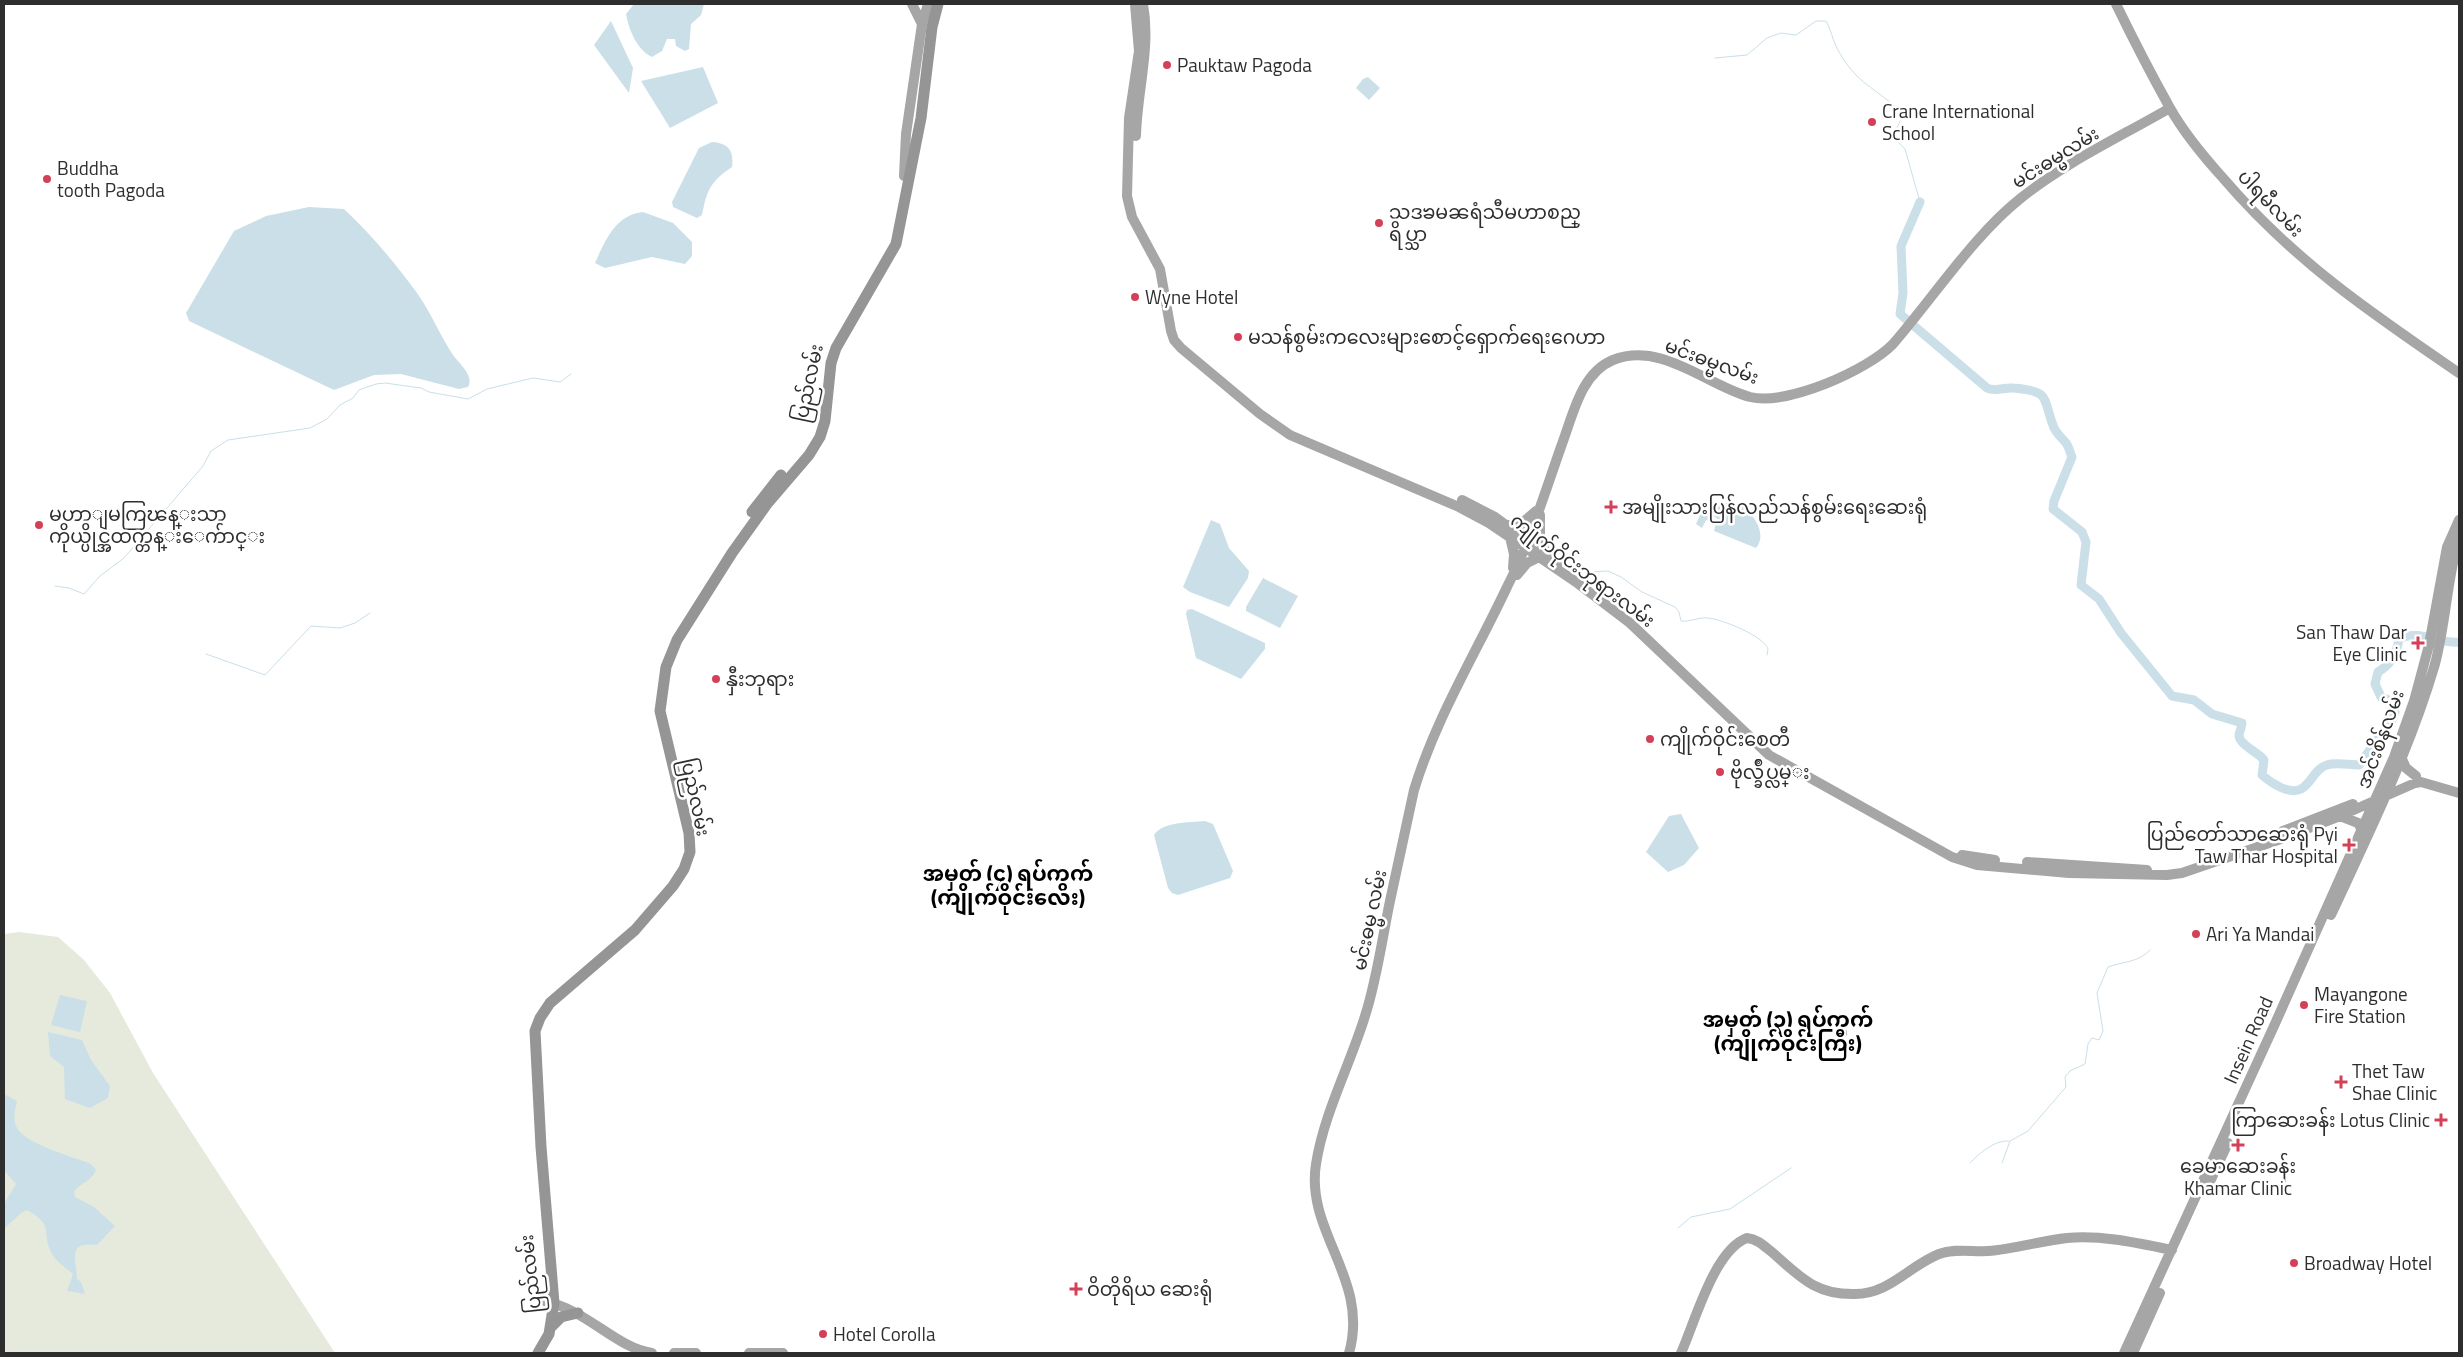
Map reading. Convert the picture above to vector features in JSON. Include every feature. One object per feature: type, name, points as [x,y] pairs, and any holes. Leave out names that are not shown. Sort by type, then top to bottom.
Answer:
[{"type":"highway","name":"ပြည်လမ်း","points":[[910,160],[927,27],[933,4]]},
{"type":"highway","name":"ပြည်လမ်း","points":[[538,1353],[548,1339],[555,1304],[540,1131],[536,1031],[540,1018],[550,1003],[635,930],[673,886],[684,869],[690,852],[689,833],[660,711],[666,667],[681,634],[732,553],[767,504],[809,455],[820,437],[826,421],[833,355],[894,249],[932,27],[938,4]]},
{"type":"highway","points":[[551,1326],[561,1316],[578,1313]]},
{"type":"main road","points":[[912,4],[922,24]]},
{"type":"main road","name":"ပြည်လမ်း","points":[[907,176],[904,156],[922,24],[928,4]]},
{"type":"main road","name":"ပြည်လမ်း","points":[[907,176],[917,160],[937,28],[944,4]]},
{"type":"main road","name":"ကျိုက်ဝိုင်းဘုရားလမ်း","points":[[1135,4],[1139,51],[1131,100],[1132,170],[1127,196],[1132,217],[1160,268],[1166,310],[1174,340],[1261,406],[1299,432],[1369,464],[1461,500],[1507,525],[1526,544]]},
{"type":"main road","points":[[1132,137],[1144,74],[1147,40],[1143,4]]},
{"type":"main road","name":"ပါရမီလမ်း","points":[[2116,4],[2170,108],[2214,168],[2279,239],[2344,294],[2459,373]]},
{"type":"main road","name":"မင်းဓမ္မလမ်း","points":[[1540,507],[1583,389],[1602,366],[1614,360],[1635,356],[1660,358],[1751,397],[1769,398],[1818,387],[1862,368],[1882,355],[1893,344],[1984,235],[2019,199],[2050,176],[2170,108]]},
{"type":"main road","name":"ကျိုက်ဝိုင်းဘုရားလမ်း","points":[[1200,360],[1260,414],[1290,435],[1459,507],[1543,555],[1630,622],[1756,745],[1770,755],[1808,773],[1904,827],[1965,856],[2069,869],[2153,876],[2182,872],[2340,816],[2380,797]]},
{"type":"main road","points":[[1507,525],[1520,525],[1526,522],[1540,507]]},
{"type":"main road","points":[[1508,586],[1527,563],[1543,555],[1540,537],[1540,507]]},
{"type":"main road","name":"မင်းဓမ္မ လမ်း","points":[[1349,1353],[1354,1338],[1351,1298],[1316,1204],[1316,1163],[1327,1123],[1366,1014],[1414,790],[1424,757],[1449,700],[1508,586],[1540,507]]},
{"type":"main road","name":"အင်းစိန်လမ်း","points":[[2380,797],[2392,786],[2419,715],[2436,635],[2445,580],[2447,548],[2459,520]]},
{"type":"main road","points":[[1508,586],[1514,564],[1510,537]]},
{"type":"main road","name":"အင်းစိန်လမ်း","points":[[2445,580],[2459,537]]},
{"type":"main road","name":"အင်းစိန်လမ်း","points":[[2353,850],[2380,797],[2434,646]]},
{"type":"main road","points":[[2402,759],[2406,768],[2416,776],[2459,786]]},
{"type":"main road","points":[[2392,786],[2416,776]]},
{"type":"main road","points":[[2380,797],[2421,782],[2459,793]]},
{"type":"main road","name":"ကျိုက်ဝိုင်းဘုရားလမ်း","points":[[2069,869],[2147,870],[2179,867],[2380,797]]},
{"type":"main road","name":"Insein Road","points":[[2133,1353],[2355,863],[2380,797]]},
{"type":"main road","points":[[2340,816],[2358,823],[2362,830]]},
{"type":"main road","name":"Insein Road","points":[[2124,1353],[2353,850]]},
{"type":"main road","points":[[1681,1353],[1716,1269],[1732,1248],[1747,1238],[1760,1243],[1813,1286],[1839,1294],[1864,1294],[1886,1287],[1932,1257],[1950,1251],[1988,1251],[2038,1242],[2089,1237],[2172,1250]]},
{"type":"main road","points":[[555,1304],[578,1313],[633,1347],[652,1353]]},
{"type":"main road","points":[[1354,1338],[1356,1353]]},
{"type":"main road","points":[[674,1353],[696,1353]]},
{"type":"main road","points":[[749,1353],[783,1353]]},
{"type":"shaded area","points":[[19,932],[58,937],[84,960],[110,993],[153,1073],[335,1353],[4,1353],[4,934]]},
{"type":"water","points":[[634,4],[704,4],[701,15],[691,24],[689,49],[685,51],[676,46],[675,39],[667,39],[662,51],[652,57],[642,50],[634,39],[627,20],[626,14]]},
{"type":"water","points":[[611,21],[633,68],[629,93],[594,45]]},
{"type":"water","points":[[703,67],[718,103],[670,128],[641,81]]},
{"type":"water","points":[[1368,77],[1380,88],[1369,100],[1356,88],[1363,79]]},
{"type":"water","points":[[712,142],[723,144],[729,149],[732,156],[732,167],[714,182],[708,193],[702,215],[697,218],[673,207],[672,202],[699,148]]},
{"type":"water","points":[[309,207],[344,209],[373,239],[422,300],[451,352],[467,373],[470,382],[468,387],[459,389],[401,374],[374,375],[334,390],[189,321],[186,313],[234,231],[266,216]]},
{"type":"water","points":[[643,212],[673,223],[692,242],[692,256],[685,264],[652,257],[605,268],[595,263],[612,230],[625,218]]},
{"type":"water","points":[[1731,501],[1750,513],[1759,527],[1760,542],[1756,548],[1714,531],[1717,518],[1712,515],[1709,521],[1706,520],[1702,528],[1696,524],[1702,510],[1715,508]]},
{"type":"water","points":[[1211,520],[1220,524],[1229,548],[1249,571],[1248,578],[1229,607],[1190,592],[1183,587]]},
{"type":"water","points":[[1263,578],[1298,596],[1280,628],[1246,611],[1246,607]]},
{"type":"water","points":[[1192,609],[1265,643],[1265,649],[1241,679],[1196,658],[1186,614],[1187,610]]},
{"type":"water","points":[[1681,814],[1699,848],[1684,865],[1668,872],[1646,852],[1669,816]]},
{"type":"water","points":[[1205,821],[1213,824],[1233,871],[1230,878],[1178,895],[1172,893],[1168,888],[1154,835],[1158,830],[1170,825]]},
{"type":"water","points":[[60,995],[87,1001],[80,1032],[51,1025]]},
{"type":"water","points":[[48,1032],[82,1040],[91,1060],[110,1086],[108,1098],[90,1108],[65,1099],[64,1067],[50,1056]]},
{"type":"water","points":[[4,1094],[17,1101],[14,1114],[15,1121],[17,1128],[22,1134],[39,1145],[91,1164],[96,1170],[91,1178],[74,1192],[75,1197],[94,1207],[115,1226],[97,1245],[81,1246],[75,1253],[77,1279],[81,1282],[85,1294],[67,1291],[73,1274],[60,1264],[53,1255],[48,1245],[46,1229],[36,1215],[27,1210],[21,1213],[4,1229],[4,1204],[16,1184],[4,1170]]},
{"type":"waterway","points":[[1715,58],[1747,55],[1767,38],[1781,33],[1796,35],[1816,21],[1826,21],[1838,50],[1850,69],[1861,80],[1895,106],[1903,115],[1894,134],[1895,139],[1905,149],[1920,202]]},
{"type":"waterway","points":[[1920,202],[1901,246],[1903,293],[1900,314],[1987,388],[1993,390],[2025,389],[2034,391],[2044,398],[2054,428],[2067,445],[2072,457],[2054,501],[2053,509],[2082,532],[2086,542],[2081,585],[2099,599],[2121,633],[2172,696],[2194,700],[2212,714],[2242,723],[2239,734],[2240,739],[2264,760],[2262,775],[2275,785],[2296,790],[2305,786],[2319,770],[2327,765],[2359,765],[2393,718],[2395,712],[2391,701],[2381,697],[2375,684],[2378,672],[2386,666],[2395,654],[2399,639],[2406,636],[2421,636],[2459,642]]},
{"type":"waterway","points":[[55,586],[69,588],[84,594],[100,576],[124,558],[203,466],[211,451],[228,440],[310,428],[327,419],[340,405],[353,398],[359,390],[376,384],[385,383],[421,388],[429,392],[468,399],[487,389],[533,378],[560,382],[571,374]]},
{"type":"waterway","points":[[1585,572],[1608,571],[1621,577],[1642,592],[1675,607],[1679,612],[1681,621],[1708,618],[1722,621],[1741,629],[1765,644],[1768,649],[1767,655]]},
{"type":"waterway","points":[[206,654],[265,675],[311,626],[340,628],[355,623],[370,613]]},
{"type":"waterway","points":[[2002,1163],[2010,1141],[2028,1131],[2066,1087],[2065,1077],[2070,1071],[2085,1064],[2088,1044],[2092,1038],[2099,1040],[2103,1031],[2097,993],[2108,967],[2136,960],[2150,950]]},
{"type":"waterway","points":[[1970,1163],[1993,1145],[2009,1141]]},
{"type":"waterway","points":[[1678,1228],[1691,1217],[1730,1209],[1791,1168]]},
{"type":"place","name":"Pauktaw Pagoda","points":[[1167,65]]},
{"type":"place","name":"Crane International School","points":[[1872,122]]},
{"type":"place","name":"Buddha tooth Pagoda","points":[[47,179]]},
{"type":"place","name":"သဒၶမၼရံသီမဟာစည္ ရိပ္သာ","points":[[1379,223]]},
{"type":"place","name":"Wyne Hotel","points":[[1135,297]]},
{"type":"place","name":"မသန်စွမ်းကလေးများစောင့်ရှောက်ရေးဂေဟာ","points":[[1238,337]]},
{"type":"place","name":"အမျိုးသားပြန်လည်သန်စွမ်းရေးဆေးရုံ","points":[[1611,507]]},
{"type":"place","name":"မဟာျမကြၽန္းသာ ကိုယ္ပိုင္အထက္တန္းေက်ာင္း","points":[[39,525]]},
{"type":"place","name":"San Thaw Dar Eye Clinic","points":[[2418,643]]},
{"type":"place","name":"နှီးဘုရား","points":[[716,679]]},
{"type":"place","name":"ကျိုက်ဝိုင်းစေတီ","points":[[1650,739]]},
{"type":"place","name":"ဗိုလ္ခ်ဳပ္လမ္း","points":[[1720,772]]},
{"type":"place","name":"ပြည်တော်သာဆေးရုံ Pyi Taw Thar Hospital","points":[[2349,845]]},
{"type":"place","name":"Ari Ya Mandai","points":[[2196,934]]},
{"type":"place","name":"Mayangone Fire Station","points":[[2304,1005]]},
{"type":"place","name":"Thet Taw Shae Clinic","points":[[2341,1082]]},
{"type":"place","name":"ကြာဆေးခန်း Lotus Clinic","points":[[2441,1120]]},
{"type":"place","name":"ခေမာဆေးခန်း Khamar Clinic","points":[[2238,1145]]},
{"type":"place","name":"Broadway Hotel","points":[[2294,1263]]},
{"type":"place","name":"ဝိတိုရိယ ဆေးရုံ","points":[[1076,1289]]},
{"type":"place","name":"Hotel Corolla","points":[[823,1334]]},
{"type":"district","name":"အမှတ် (၄) ရပ်ကွက် (ကျိုက်ဝိုင်းလေး)","points":[[1008,886]]},
{"type":"district","name":"အမှတ် (၃) ရပ်ကွက် (ကျိုက်ဝိုင်းကြီး)","points":[[1788,1032]]}]
